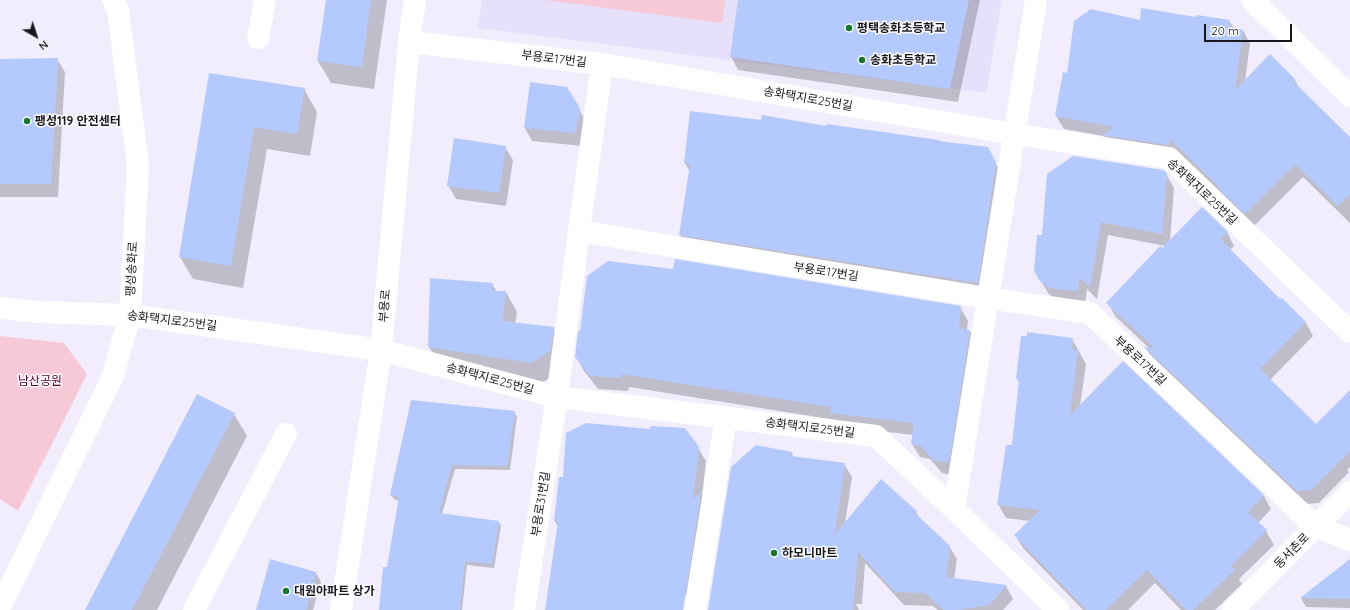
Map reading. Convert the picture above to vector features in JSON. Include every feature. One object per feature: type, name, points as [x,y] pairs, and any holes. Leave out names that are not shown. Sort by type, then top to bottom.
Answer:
[{"type":"street","name":"팽성송화로","points":[[0,607],[113,376],[130,315],[138,165],[118,10],[113,0]]},
{"type":"street","points":[[258,38],[265,0]]},
{"type":"street","name":"부용로","points":[[341,610],[381,350],[409,42],[415,0]]},
{"type":"street","points":[[954,509],[1036,0]]},
{"type":"street","points":[[1252,0],[1350,96]]},
{"type":"street","name":"부용로17번길","points":[[409,42],[602,64],[579,232],[1090,313],[1316,527],[1350,540]]},
{"type":"street","name":"송화택지로25번길","points":[[602,64],[1014,134],[1169,158],[1350,332]]},
{"type":"street","name":"부용로31번길","points":[[524,610],[557,397],[579,232]]},
{"type":"street","name":"송화택지로25번길","points":[[0,308],[38,312],[130,315],[381,350],[557,397],[876,436],[1058,610]]},
{"type":"street","points":[[695,610],[726,418]]},
{"type":"street","points":[[194,610],[286,434]]},
{"type":"street","name":"동서촌로","points":[[1233,610],[1350,492]]},
{"type":"shaded area","name":"송화초등학교","points":[[482,0],[1002,0],[986,93],[478,28]]},
{"type":"green space","points":[[545,0],[725,0],[722,23]]},
{"type":"green space","name":"남산공원","points":[[0,336],[64,343],[87,374],[18,511],[0,499]]},
{"type":"building","points":[[326,0],[371,0],[362,67],[317,61]]},
{"type":"building","name":"평택송화초등학교","points":[[738,0],[969,0],[950,89],[730,57]]},
{"type":"building","points":[[1141,8],[1196,17],[1197,15],[1230,20],[1229,26],[1243,30],[1235,90],[1270,54],[1295,79],[1293,81],[1350,137],[1350,194],[1338,206],[1295,164],[1245,214],[1170,139],[1169,145],[1102,135],[1114,127],[1055,116],[1063,72],[1067,73],[1074,21],[1091,9],[1140,20]]},
{"type":"building","name":"팽성119 안전센터","points":[[58,58],[51,184],[0,184],[0,59]]},
{"type":"building","points":[[209,73],[305,88],[297,134],[254,127],[231,266],[179,257]]},
{"type":"building","points":[[530,82],[567,87],[580,108],[576,133],[524,128]]},
{"type":"building","points":[[690,111],[761,120],[762,115],[826,126],[827,124],[988,147],[996,162],[978,283],[679,235],[690,164],[684,163]]},
{"type":"building","points":[[454,138],[506,146],[499,193],[447,186]]},
{"type":"building","points":[[1073,156],[1163,170],[1167,173],[1162,234],[1101,222],[1090,287],[1079,277],[1078,291],[1047,287],[1039,280],[1034,271],[1037,235],[1042,235],[1047,174]]},
{"type":"building","points":[[1202,207],[1228,232],[1221,238],[1223,242],[1280,299],[1282,298],[1306,322],[1260,369],[1316,424],[1350,390],[1350,451],[1311,490],[1297,491],[1144,347],[1155,348],[1106,303],[1161,245],[1161,249]]},
{"type":"building","points":[[675,259],[961,306],[959,328],[970,330],[949,463],[933,460],[921,446],[911,444],[914,423],[831,413],[831,407],[622,374],[621,378],[590,376],[575,357],[587,276],[608,261],[673,269]]},
{"type":"building","points":[[430,278],[493,283],[493,291],[506,291],[502,321],[554,327],[550,351],[531,363],[428,347]]},
{"type":"building","points":[[1027,332],[1073,338],[1072,349],[1078,350],[1070,415],[1123,361],[1264,495],[1248,512],[1267,530],[1231,566],[1235,570],[1193,610],[1186,610],[1147,570],[1106,610],[1087,610],[1014,535],[1040,510],[997,505],[1006,445],[1012,445],[1019,380],[1016,379],[1021,336],[1027,336]]},
{"type":"building","points":[[197,394],[235,413],[132,610],[85,610]]},
{"type":"building","points":[[411,400],[515,411],[507,466],[452,465],[439,513],[499,521],[492,564],[465,561],[460,610],[379,610],[383,567],[387,567],[399,497],[390,495]]},
{"type":"building","points":[[586,423],[650,429],[650,426],[685,428],[699,447],[693,499],[701,492],[683,610],[545,610],[558,522],[554,521],[559,477],[563,477],[566,433]]},
{"type":"building","points":[[756,445],[792,452],[791,456],[845,463],[835,534],[881,479],[917,511],[915,513],[950,546],[946,577],[1007,585],[989,605],[957,610],[944,610],[925,593],[895,592],[858,552],[853,610],[708,610],[731,467]]},
{"type":"building","name":"대원아파트 상가","points":[[270,559],[316,572],[306,610],[256,610]]},
{"type":"building","points":[[1350,559],[1350,599],[1300,598]]},
{"type":"place","name":"평택송화초등학교","points":[[849,28]]},
{"type":"place","name":"송화초등학교","points":[[862,60]]},
{"type":"place","name":"팽성119 안전센터","points":[[27,121]]},
{"type":"place","name":"하모니마트","points":[[774,553]]},
{"type":"place","name":"대원아파트 상가","points":[[286,591]]}]
